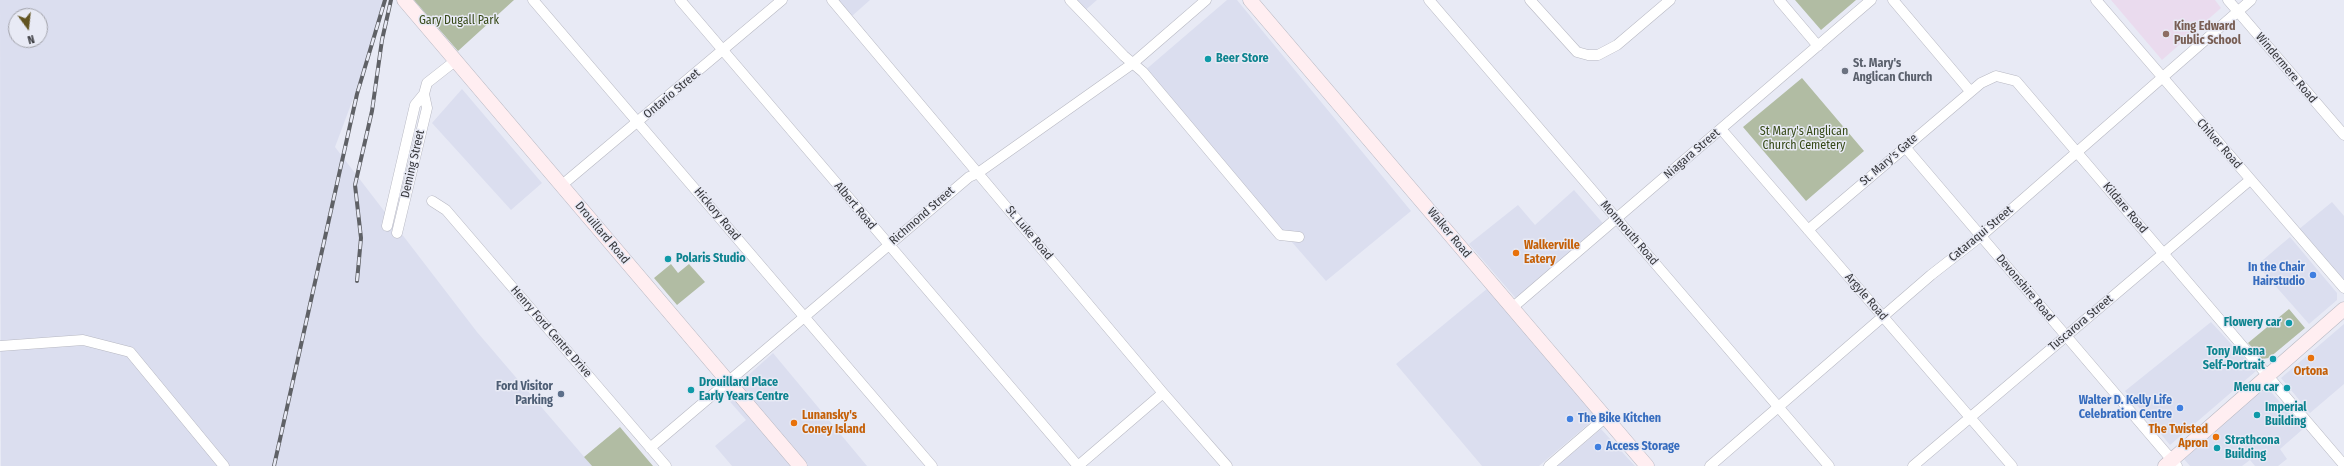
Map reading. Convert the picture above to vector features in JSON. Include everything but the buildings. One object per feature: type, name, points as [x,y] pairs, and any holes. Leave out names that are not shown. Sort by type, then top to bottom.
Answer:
[{"type":"main road","name":"Drouillard Road","points":[[404,0],[800,466]]},
{"type":"main road","name":"Walker Road","points":[[1250,0],[1647,466]]},
{"type":"main road","points":[[2171,464],[2344,309]]},
{"type":"street","name":"Hickory Road","points":[[533,0],[932,466]]},
{"type":"street","name":"Albert Road","points":[[680,0],[1078,466]]},
{"type":"street","name":"Ontario Street","points":[[562,185],[639,122],[782,0]]},
{"type":"street","name":"St. Luke Road","points":[[832,0],[1163,393],[1227,466]]},
{"type":"street","points":[[1070,0],[1132,64],[1143,72],[1280,235],[1299,237]]},
{"type":"street","name":"Richmond Street","points":[[650,448],[889,245],[934,204],[968,177],[978,173],[1132,64],[1206,0]]},
{"type":"street","name":"Monmouth Road","points":[[1429,0],[1829,466]]},
{"type":"street","points":[[1530,0],[1577,52],[1593,55],[1608,51],[1617,45],[1670,0]]},
{"type":"street","points":[[1779,0],[1818,46]]},
{"type":"street","name":"Niagara Street","points":[[1512,308],[1871,0]]},
{"type":"street","points":[[1893,0],[1970,91]]},
{"type":"street","name":"Chilver Road","points":[[2096,0],[2344,288]]},
{"type":"street","name":"Windermere Road","points":[[2228,0],[2344,135]]},
{"type":"street","name":"Cataraqui Street","points":[[1710,466],[1883,317],[1980,236],[2251,0]]},
{"type":"street","name":"Deming Street","points":[[397,233],[426,108],[424,94],[427,83],[455,61]]},
{"type":"street","name":"Kildare Road","points":[[1970,91],[1981,82],[1996,76],[2016,81],[2344,465]]},
{"type":"street","name":"St. Mary's Gate","points":[[1808,230],[1970,91]]},
{"type":"street","name":"Deming Street","points":[[387,226],[415,105],[424,94]]},
{"type":"street","name":"Argyle Road","points":[[1721,128],[2012,466]]},
{"type":"street","name":"Devonshire Road","points":[[1905,147],[2066,336],[2171,464]]},
{"type":"street","name":"Tuscarora Street","points":[[1913,466],[2250,180]]},
{"type":"street","name":"Henry Ford Centre Drive","points":[[432,201],[446,210],[666,466]]},
{"type":"street","points":[[0,346],[83,340],[130,352],[224,466]]},
{"type":"street","points":[[1078,466],[1163,393]]},
{"type":"street","points":[[1549,466],[1606,417]]},
{"type":"shaded area","points":[[0,0],[384,0],[359,83],[335,147],[477,332],[592,466],[1,466]]},
{"type":"shaded area","points":[[838,0],[870,0],[852,16]]},
{"type":"shaded area","points":[[1070,0],[1097,0],[1082,13]]},
{"type":"shaded area","points":[[1227,0],[1237,0],[1411,211],[1326,281],[1143,72]]},
{"type":"shaded area","name":"King Edward Public School","points":[[2111,0],[2215,0],[2221,8],[2162,60]]},
{"type":"shaded area","points":[[462,89],[542,183],[511,210],[432,123]]},
{"type":"shaded area","points":[[1574,190],[1607,228],[1519,302],[1469,244],[1518,205],[1535,225]]},
{"type":"shaded area","points":[[2332,202],[2344,216],[2344,280],[2298,230]]},
{"type":"shaded area","points":[[2290,237],[2337,293],[2337,300],[2309,324],[2257,265]]},
{"type":"shaded area","points":[[1488,288],[1593,412],[1594,417],[1591,422],[1539,466],[1482,466],[1396,364]]},
{"type":"shaded area","points":[[2211,322],[2256,371],[2170,445],[2125,391]]},
{"type":"shaded area","points":[[2344,324],[2344,384],[2310,413],[2281,378]]},
{"type":"shaded area","points":[[773,353],[867,466],[732,466],[715,446],[746,420],[725,396]]},
{"type":"shaded area","points":[[2266,386],[2303,429],[2280,449],[2287,459],[2278,466],[2255,466],[2250,460],[2242,466],[2190,466],[2184,459]]},
{"type":"shaded area","name":"Access Storage","points":[[1601,429],[1635,466],[1557,466]]},
{"type":"green space","name":"Gary Dugall Park","points":[[414,0],[514,0],[458,51]]},
{"type":"green space","points":[[1795,0],[1856,0],[1821,30]]},
{"type":"green space","name":"St Mary's Anglican Church Cemetery","points":[[1802,78],[1864,151],[1806,201],[1743,127]]},
{"type":"green space","points":[[671,264],[678,273],[689,264],[705,282],[677,305],[654,278]]},
{"type":"green space","points":[[2289,309],[2305,328],[2269,358],[2262,359],[2248,343]]},
{"type":"green space","points":[[620,427],[653,466],[592,466],[584,457]]},
{"type":"railway","points":[[274,466],[357,94],[385,0]]},
{"type":"railway","points":[[357,281],[361,238],[355,185],[372,111],[382,40],[391,0]]},
{"type":"place","name":"King Edward Public School","points":[[2166,34]]},
{"type":"place","name":"Beer Store","points":[[1208,59]]},
{"type":"place","name":"St. Mary's Anglican Church","points":[[1845,71]]},
{"type":"place","name":"Walkerville Eatery","points":[[1516,253]]},
{"type":"place","name":"Polaris Studio","points":[[668,259]]},
{"type":"place","name":"In the Chair Hairstudio","points":[[2313,275]]},
{"type":"place","name":"Flowery car","points":[[2289,323]]},
{"type":"place","name":"Ortona","points":[[2311,358]]},
{"type":"place","name":"Tony Mosna Self-Portrait","points":[[2273,359]]},
{"type":"place","name":"Menu car","points":[[2287,388]]},
{"type":"place","name":"Drouillard Place Early Years Centre","points":[[691,390]]},
{"type":"place","name":"Ford Visitor Parking","points":[[561,394]]},
{"type":"place","name":"Walter D. Kelly Life Celebration Centre","points":[[2180,408]]},
{"type":"place","name":"Imperial Building","points":[[2257,415]]},
{"type":"place","name":"The Bike Kitchen","points":[[1570,419]]},
{"type":"place","name":"Lunansky's Coney Island","points":[[794,423]]},
{"type":"place","name":"The Twisted Apron","points":[[2216,437]]},
{"type":"place","name":"Access Storage","points":[[1598,447]]},
{"type":"place","name":"Strathcona Building","points":[[2217,448]]}]
